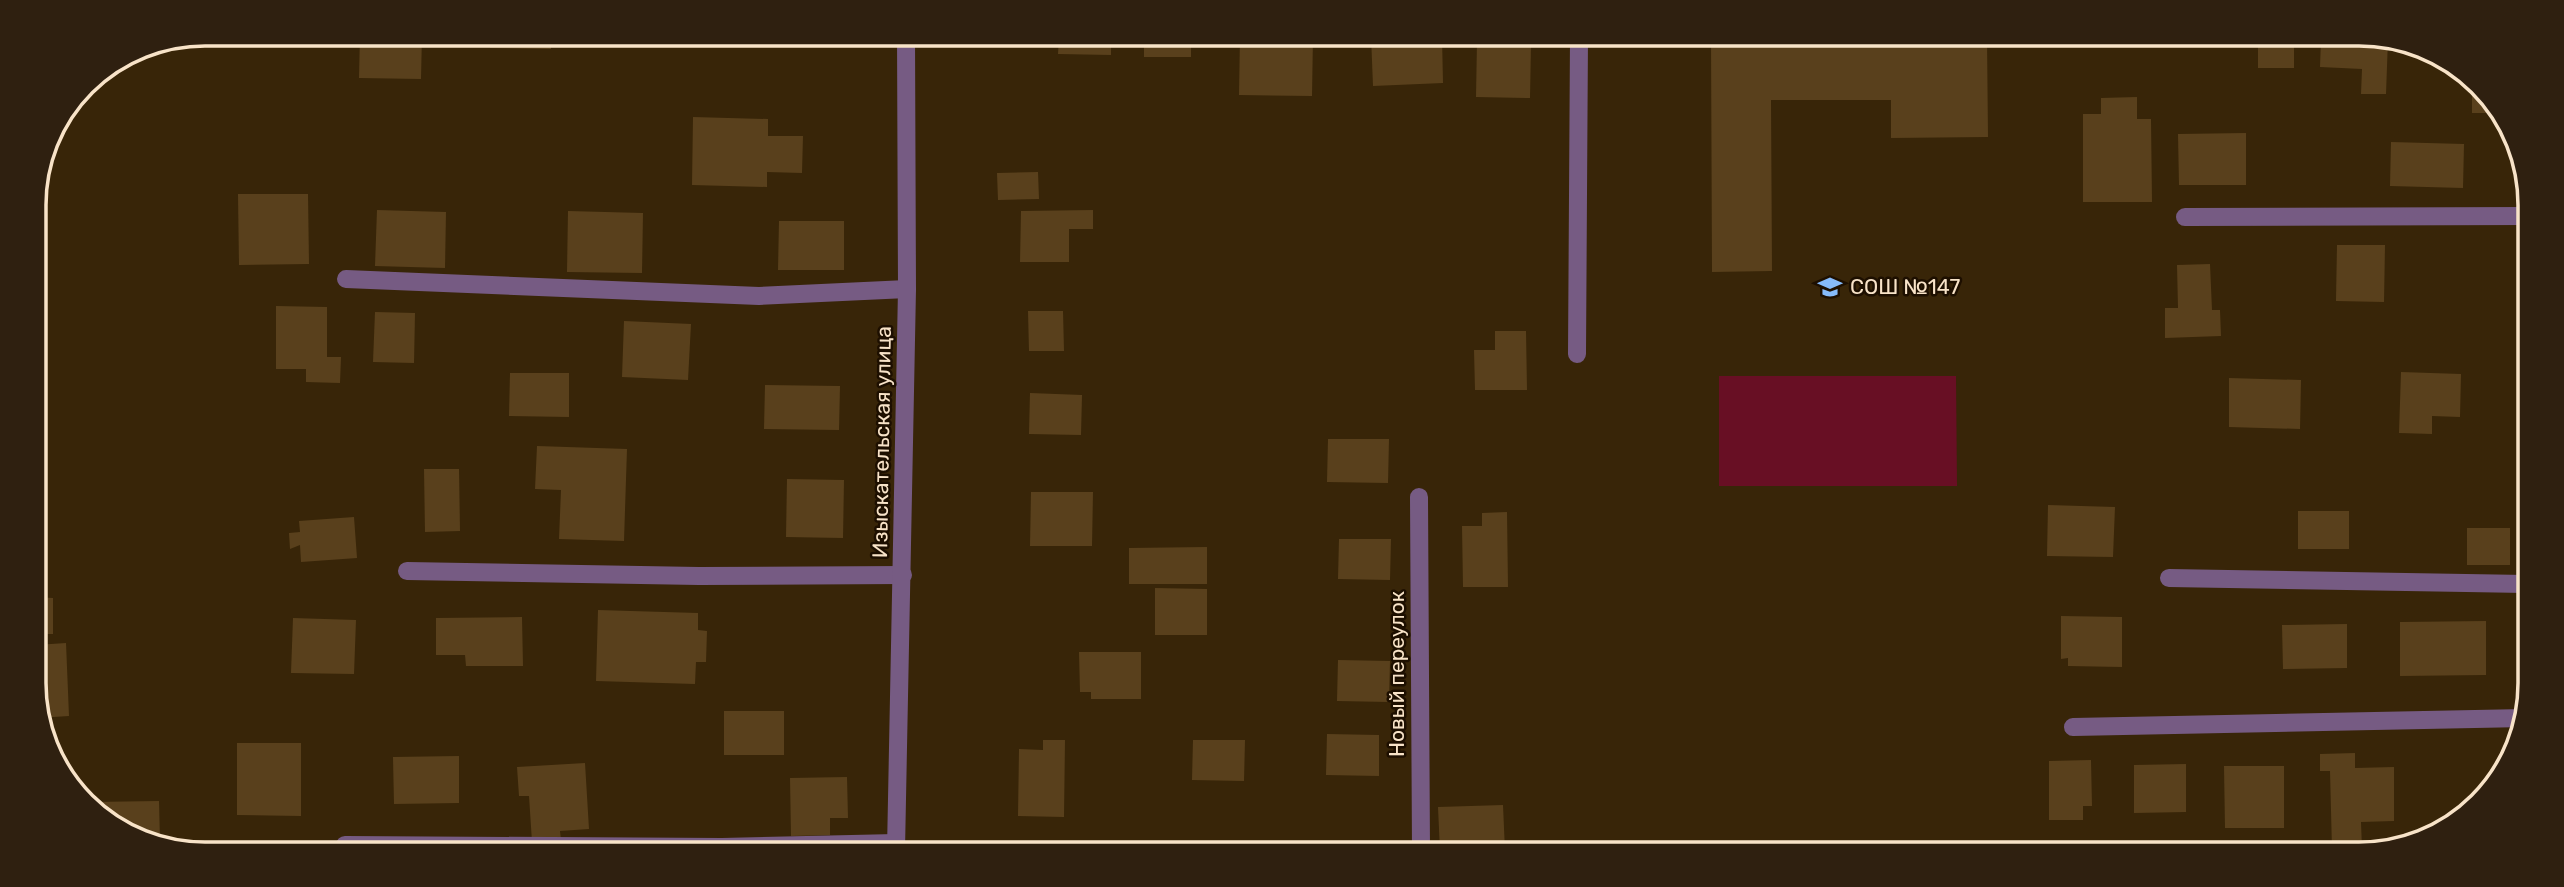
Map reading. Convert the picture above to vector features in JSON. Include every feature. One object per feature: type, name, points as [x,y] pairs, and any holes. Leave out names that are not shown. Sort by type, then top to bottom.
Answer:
[{"type":"street","name":"Изыскательская улица","points":[[896,842],[907,289],[906,46]]},
{"type":"street","points":[[1577,354],[1579,46]]},
{"type":"street","points":[[2185,217],[2518,216]]},
{"type":"street","points":[[346,279],[759,296],[907,289]]},
{"type":"street","name":"Новый переулок","points":[[1419,497],[1421,841]]},
{"type":"street","points":[[407,571],[699,576],[903,575]]},
{"type":"street","points":[[2169,578],[2518,583]]},
{"type":"street","points":[[2073,727],[2514,718]]},
{"type":"shaded area","points":[[1719,376],[1956,376],[1957,486],[1719,486]]},
{"type":"building","points":[[360,46],[422,46],[421,79],[359,78]]},
{"type":"building","points":[[490,46],[551,46],[551,49]]},
{"type":"building","points":[[1058,46],[1111,46],[1111,55],[1058,54]]},
{"type":"building","points":[[1144,46],[1191,46],[1191,57],[1144,57]]},
{"type":"building","points":[[1240,46],[1313,46],[1312,96],[1239,95]]},
{"type":"building","points":[[1371,46],[1442,46],[1443,83],[1373,86]]},
{"type":"building","points":[[1477,46],[1531,46],[1530,98],[1476,97]]},
{"type":"building","points":[[1711,46],[1987,46],[1988,137],[1891,138],[1891,100],[1771,100],[1772,271],[1712,272]]},
{"type":"building","points":[[2258,46],[2294,46],[2294,68],[2258,68]]},
{"type":"building","points":[[2321,46],[2388,48],[2386,94],[2361,94],[2362,69],[2320,67]]},
{"type":"building","points":[[2472,92],[2490,113],[2472,113]]},
{"type":"building","points":[[2137,97],[2137,119],[2151,119],[2152,202],[2083,202],[2083,114],[2101,114],[2101,98]]},
{"type":"building","points":[[693,117],[768,119],[768,136],[803,136],[802,173],[767,172],[767,187],[692,185]]},
{"type":"building","points":[[2246,133],[2246,185],[2179,185],[2178,134]]},
{"type":"building","points":[[2391,142],[2464,144],[2463,188],[2390,186]]},
{"type":"building","points":[[1038,172],[1039,199],[998,200],[997,173]]},
{"type":"building","points":[[238,194],[308,194],[309,264],[239,265]]},
{"type":"building","points":[[377,210],[446,212],[445,268],[375,266]]},
{"type":"building","points":[[1093,210],[1093,229],[1069,229],[1069,262],[1020,262],[1021,211]]},
{"type":"building","points":[[568,211],[643,213],[642,273],[567,272]]},
{"type":"building","points":[[779,221],[844,221],[844,270],[778,270]]},
{"type":"building","points":[[2337,245],[2385,245],[2384,302],[2336,301]]},
{"type":"building","points":[[2210,264],[2212,310],[2220,310],[2221,336],[2165,338],[2165,308],[2178,308],[2177,265]]},
{"type":"building","points":[[276,306],[327,307],[327,357],[341,357],[340,383],[306,382],[306,369],[276,369]]},
{"type":"building","points":[[1028,311],[1063,311],[1064,351],[1029,351]]},
{"type":"building","points":[[375,312],[415,313],[414,363],[373,362]]},
{"type":"building","points":[[624,321],[691,324],[688,380],[622,377]]},
{"type":"building","points":[[1495,331],[1526,331],[1527,390],[1475,390],[1474,350],[1495,350]]},
{"type":"building","points":[[2401,372],[2461,374],[2460,417],[2432,416],[2432,434],[2399,433]]},
{"type":"building","points":[[510,373],[569,373],[569,417],[509,416]]},
{"type":"building","points":[[2229,378],[2301,380],[2300,429],[2229,427]]},
{"type":"building","points":[[765,385],[840,386],[839,430],[764,429]]},
{"type":"building","points":[[1030,393],[1082,395],[1081,435],[1029,434]]},
{"type":"building","points":[[1328,439],[1389,439],[1388,483],[1327,482]]},
{"type":"building","points":[[537,446],[627,449],[624,541],[559,539],[561,490],[535,489]]},
{"type":"building","points":[[424,469],[459,469],[460,531],[425,532]]},
{"type":"building","points":[[787,479],[844,480],[843,538],[786,537]]},
{"type":"building","points":[[1031,492],[1093,492],[1092,546],[1030,546]]},
{"type":"building","points":[[2048,505],[2115,507],[2113,557],[2047,556]]},
{"type":"building","points":[[2298,511],[2349,511],[2349,549],[2298,549]]},
{"type":"building","points":[[1507,512],[1508,587],[1463,587],[1462,526],[1482,526],[1482,513]]},
{"type":"building","points":[[354,517],[357,558],[301,562],[300,545],[290,549],[289,533],[300,532],[299,521]]},
{"type":"building","points":[[2467,528],[2510,528],[2510,565],[2467,565]]},
{"type":"building","points":[[1339,539],[1391,539],[1390,580],[1338,579]]},
{"type":"building","points":[[1207,547],[1207,584],[1129,584],[1129,548]]},
{"type":"building","points":[[1155,588],[1207,589],[1207,635],[1155,635]]},
{"type":"building","points":[[46,598],[53,598],[53,634],[46,634]]},
{"type":"building","points":[[598,610],[698,613],[698,630],[707,631],[706,662],[696,662],[695,684],[596,681]]},
{"type":"building","points":[[2061,616],[2122,617],[2122,667],[2068,666],[2068,658],[2061,659]]},
{"type":"building","points":[[522,617],[523,666],[466,666],[465,655],[436,655],[436,618]]},
{"type":"building","points":[[293,618],[356,620],[354,674],[291,673]]},
{"type":"building","points":[[2486,621],[2486,675],[2400,676],[2400,622]]},
{"type":"building","points":[[2347,624],[2347,668],[2283,669],[2282,625]]},
{"type":"building","points":[[66,643],[69,716],[50,717],[47,703],[46,644]]},
{"type":"building","points":[[1079,652],[1141,652],[1141,699],[1091,699],[1091,692],[1080,692]]},
{"type":"building","points":[[1338,660],[1390,661],[1389,702],[1337,701]]},
{"type":"building","points":[[724,711],[784,711],[784,755],[724,755]]},
{"type":"building","points":[[1327,734],[1379,735],[1379,776],[1326,775]]},
{"type":"building","points":[[1043,740],[1065,740],[1064,817],[1018,816],[1019,749],[1043,750]]},
{"type":"building","points":[[1193,740],[1245,740],[1244,781],[1192,780]]},
{"type":"building","points":[[237,743],[301,743],[301,816],[237,815]]},
{"type":"building","points":[[2355,753],[2355,768],[2394,767],[2394,821],[2361,822],[2362,841],[2332,841],[2330,771],[2320,771],[2320,754]]},
{"type":"building","points":[[459,756],[459,803],[394,804],[393,757]]},
{"type":"building","points":[[2091,760],[2092,806],[2083,806],[2083,820],[2049,820],[2049,761]]},
{"type":"building","points":[[585,763],[589,829],[560,831],[561,840],[532,842],[529,796],[519,796],[517,767]]},
{"type":"building","points":[[2186,764],[2186,812],[2134,813],[2134,765]]},
{"type":"building","points":[[2224,766],[2284,766],[2284,828],[2225,828]]},
{"type":"building","points":[[847,777],[848,818],[830,818],[830,835],[791,836],[790,778]]},
{"type":"building","points":[[159,801],[160,835],[125,820],[100,802]]},
{"type":"building","points":[[1503,805],[1505,841],[1440,841],[1438,807]]},
{"type":"place","name":"СОШ №147","points":[[1830,287]]}]
